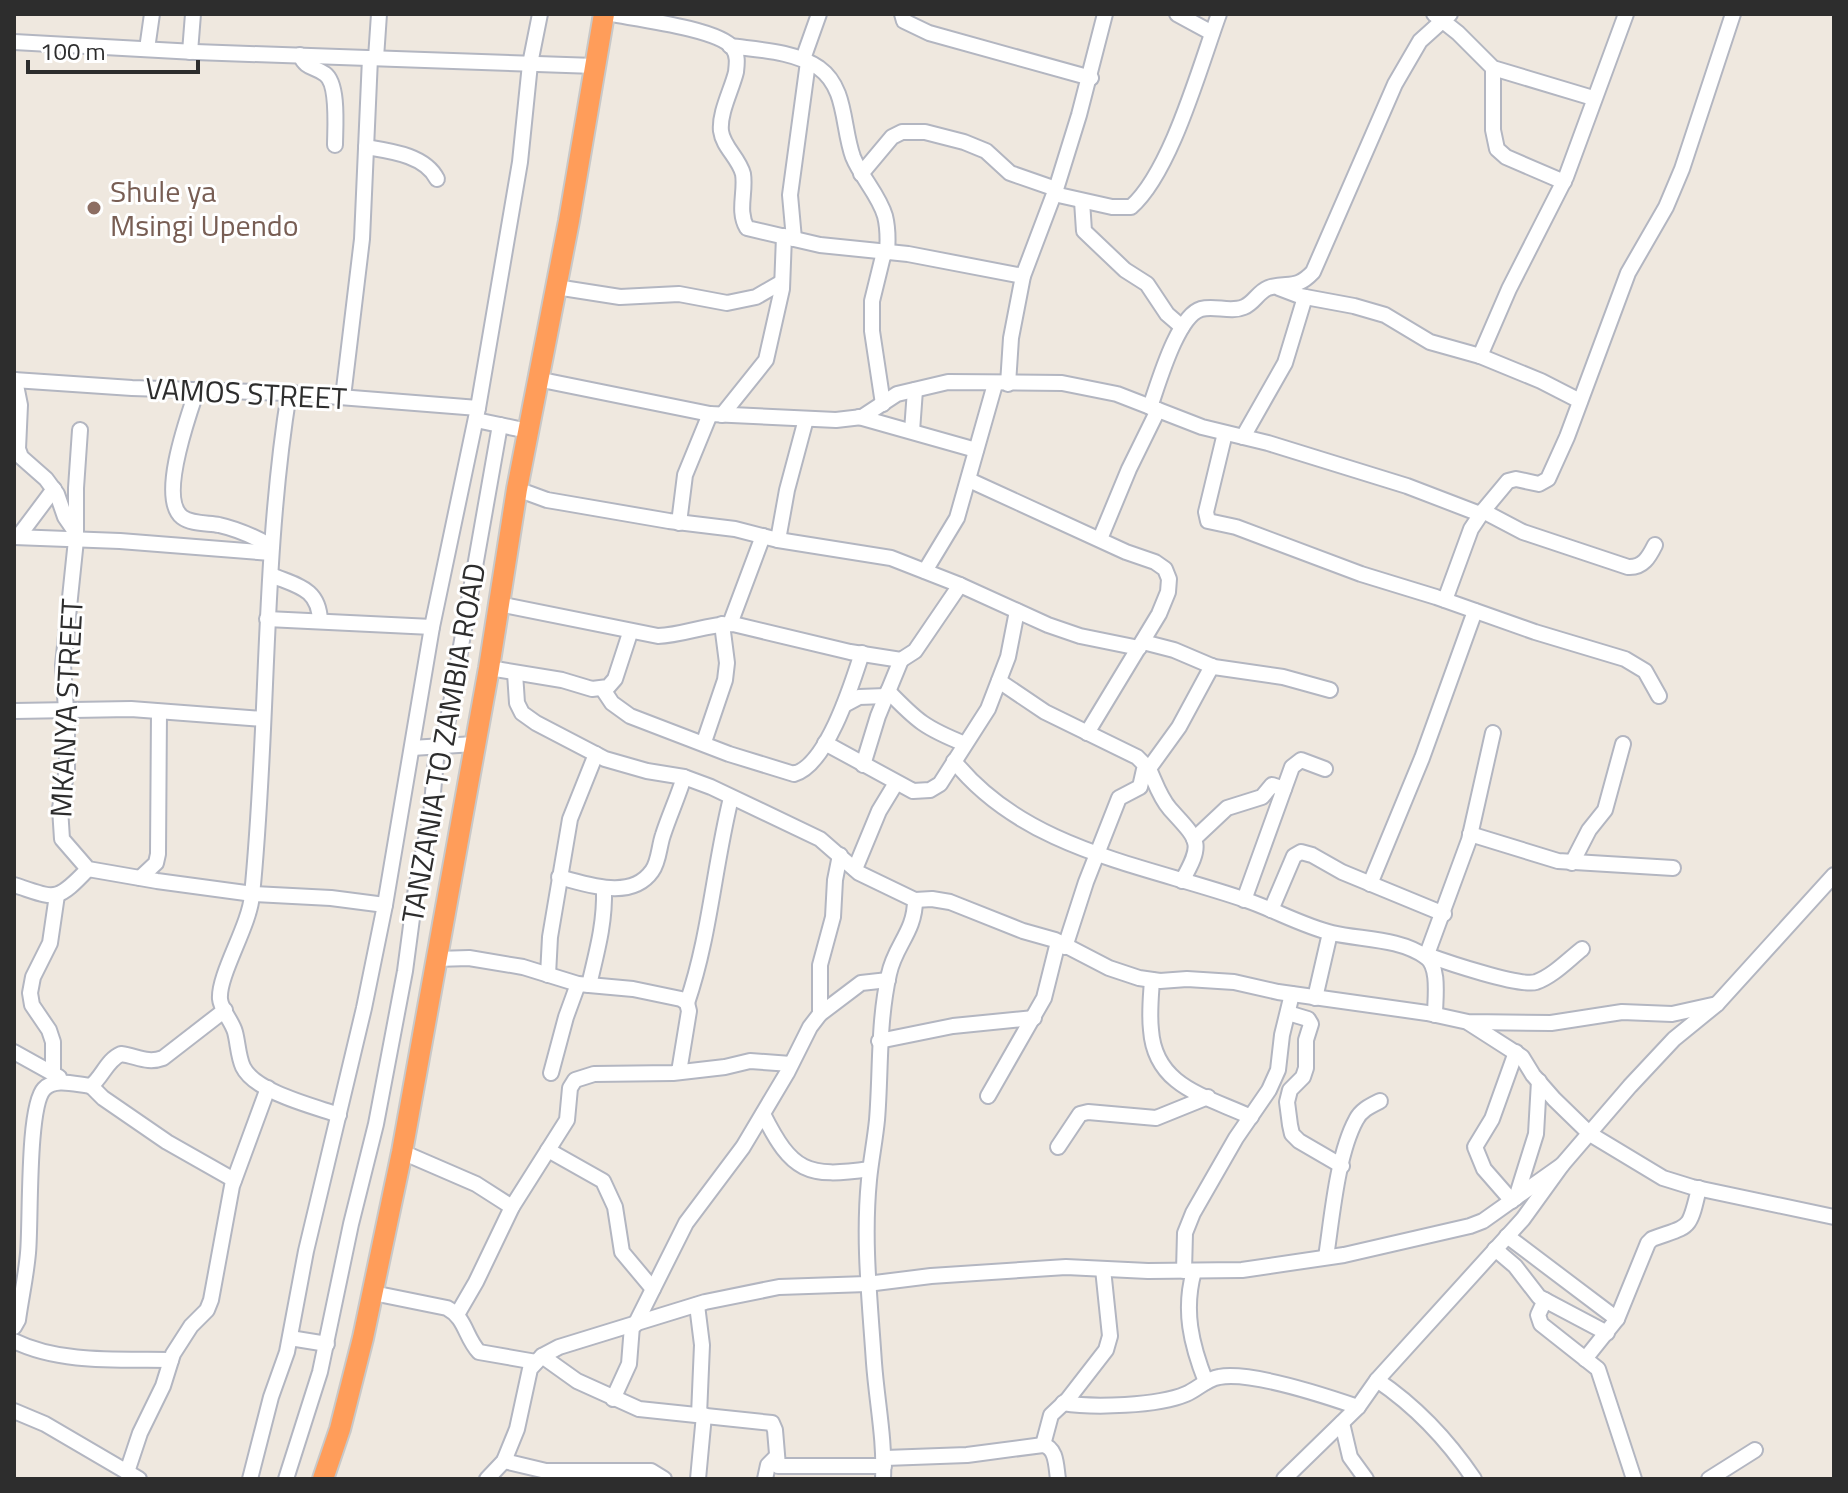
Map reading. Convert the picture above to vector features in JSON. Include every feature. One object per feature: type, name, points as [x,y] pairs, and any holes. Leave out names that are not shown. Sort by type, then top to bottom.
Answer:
[{"type":"highway","name":"TANZANIA TO ZAMBIA ROAD","points":[[323,1479],[340,1429],[373,1293],[402,1152],[489,668],[517,489],[604,14]]},
{"type":"street","points":[[147,49],[152,14]]},
{"type":"street","points":[[190,52],[193,14]]},
{"type":"street","points":[[343,397],[362,239],[366,147],[379,14]]},
{"type":"street","points":[[250,1479],[290,1338],[306,1251],[385,905],[432,627],[477,414],[520,162],[530,64],[540,14]]},
{"type":"street","points":[[611,14],[714,35],[730,46],[738,58],[720,125],[722,136],[742,171],[743,220],[747,228],[820,245],[886,252],[1023,276]]},
{"type":"street","points":[[679,523],[685,475],[716,414],[766,360],[789,238],[790,195],[805,60],[819,14]]},
{"type":"street","points":[[902,14],[904,21],[929,33],[1091,78]]},
{"type":"street","points":[[925,571],[957,518],[976,450],[1002,384],[1023,276],[1055,192],[1091,78],[1105,14]]},
{"type":"street","points":[[1177,14],[1190,18],[1212,33]]},
{"type":"street","points":[[861,174],[892,137],[902,132],[925,132],[986,151],[1010,173],[1055,192],[1082,201],[1131,207],[1144,195],[1157,174],[1219,14]]},
{"type":"street","points":[[1480,356],[1509,289],[1564,182],[1626,14]]},
{"type":"street","points":[[1445,600],[1471,529],[1508,481],[1516,479],[1539,484],[1548,479],[1628,273],[1666,207],[1682,169],[1733,14]]},
{"type":"street","points":[[1100,539],[1154,409],[1182,327],[1196,310],[1210,307],[1236,310],[1249,306],[1264,290],[1304,282],[1313,272],[1395,84],[1420,41],[1442,17],[1493,68],[1593,98]]},
{"type":"street","points":[[14,42],[190,52],[595,66]]},
{"type":"street","points":[[730,46],[805,60],[826,75],[840,98],[847,137],[861,174],[884,213],[888,230],[886,252],[872,301],[872,331],[883,404]]},
{"type":"street","points":[[300,55],[307,67],[322,72],[330,80],[334,92],[335,145]]},
{"type":"street","points":[[1493,68],[1493,130],[1497,149],[1506,157],[1564,182]]},
{"type":"street","points":[[366,147],[413,159],[433,171],[437,179]]},
{"type":"street","points":[[1082,201],[1084,231],[1125,270],[1147,284],[1167,314],[1182,327]]},
{"type":"street","points":[[556,287],[620,297],[679,294],[727,303],[756,297],[782,282]]},
{"type":"street","points":[[1275,287],[1385,315],[1430,342],[1480,356],[1580,401]]},
{"type":"street","points":[[1243,437],[1285,363],[1305,297]]},
{"type":"street","points":[[537,379],[716,414],[836,420],[859,417],[897,394],[948,382],[1062,383],[1117,394],[1225,433],[1268,443],[1407,486],[1482,513],[1523,532],[1628,567],[1640,566],[1655,545]]},
{"type":"street","points":[[15,380],[20,405],[16,453],[54,489],[76,536]]},
{"type":"street","name":"VAMOS STREET","points":[[15,380],[343,397],[477,414],[500,425],[528,431]]},
{"type":"street","points":[[197,390],[177,453],[174,481],[177,511],[181,517],[220,526],[271,550]]},
{"type":"street","points":[[912,431],[915,390]]},
{"type":"street","points":[[289,393],[281,441],[271,550],[253,894],[251,908],[222,985],[220,1000],[234,1027],[241,1063],[248,1076],[291,1099],[339,1115]]},
{"type":"street","points":[[859,417],[976,450]]},
{"type":"street","points":[[704,742],[725,680],[726,624],[771,538],[806,419]]},
{"type":"street","points":[[286,1479],[327,1344],[351,1224],[376,1124],[405,971],[440,748],[500,425]]},
{"type":"street","name":"MKANYA STREET","points":[[80,430],[76,536],[63,665],[67,769],[60,825],[62,839],[88,869]]},
{"type":"street","points":[[1225,433],[1206,512],[1208,521],[1236,527],[1361,574],[1625,659],[1645,671],[1659,696]]},
{"type":"street","points":[[969,480],[1165,569],[1169,579],[1168,592],[1159,614],[1087,733]]},
{"type":"street","points":[[16,537],[54,489]]},
{"type":"street","points":[[517,489],[547,500],[679,523],[735,529],[891,558],[1080,636],[1183,653],[1212,666],[1283,677],[1330,690]]},
{"type":"street","points":[[16,537],[76,536],[271,550]]},
{"type":"street","points":[[271,575],[300,588],[317,600],[320,621]]},
{"type":"street","points":[[863,765],[901,660],[915,651],[960,585]]},
{"type":"street","points":[[499,604],[630,633],[678,636],[698,628],[726,624],[901,660]]},
{"type":"street","points":[[825,743],[913,791],[930,790],[940,784],[988,709],[1008,657],[1017,611]]},
{"type":"street","points":[[1370,884],[1422,758],[1475,611]]},
{"type":"street","points":[[267,619],[432,627]]},
{"type":"street","points":[[489,668],[562,680],[592,689],[608,687],[615,679],[630,633]]},
{"type":"street","points":[[602,688],[612,703],[630,716],[729,754],[794,774],[809,766],[823,750],[844,705],[862,653]]},
{"type":"street","points":[[988,1096],[1044,998],[1119,798],[1140,787],[1179,727],[1212,666]]},
{"type":"street","points":[[515,673],[517,703],[522,713],[596,754],[621,764],[684,777],[731,798],[820,839],[855,869],[915,900],[950,902],[1062,945],[1109,968],[1152,980],[1234,982],[1468,1022],[1551,1023],[1622,1012],[1672,1014],[1717,1004]]},
{"type":"street","points":[[999,681],[1045,712],[1137,757],[1145,765],[1168,807],[1194,839],[1195,858],[1182,881]]},
{"type":"street","points":[[844,705],[859,697],[887,693]]},
{"type":"street","points":[[887,693],[922,724],[965,744]]},
{"type":"street","points":[[14,711],[131,709],[263,719]]},
{"type":"street","points":[[140,878],[156,863],[158,854],[159,712]]},
{"type":"street","points":[[1435,1015],[1435,981],[1427,956],[1470,834],[1493,733]]},
{"type":"street","points":[[412,748],[474,744]]},
{"type":"street","points":[[1572,863],[1589,830],[1603,814],[1623,744]]},
{"type":"street","points":[[548,975],[550,937],[570,819],[596,754]]},
{"type":"street","points":[[1244,900],[1292,767],[1301,760],[1325,769]]},
{"type":"street","points":[[954,761],[972,783],[997,804],[1048,835],[1244,900],[1330,933],[1402,946],[1427,956],[1529,984],[1543,979],[1582,949]]},
{"type":"street","points":[[559,877],[604,889],[640,882],[652,872],[684,777]]},
{"type":"street","points":[[855,869],[879,811],[896,783]]},
{"type":"street","points":[[1194,839],[1227,808],[1262,797],[1272,785],[1284,789]]},
{"type":"street","points":[[679,1072],[689,1011],[687,1003],[701,956],[731,798]]},
{"type":"street","points":[[1470,834],[1542,858],[1572,863],[1673,868]]},
{"type":"street","points":[[1271,910],[1294,856],[1301,852],[1444,914]]},
{"type":"street","points":[[820,1014],[820,965],[833,917],[840,855]]},
{"type":"street","points":[[14,885],[45,897],[57,895],[88,869],[253,894],[331,898],[385,905]]},
{"type":"street","points":[[1284,1479],[1358,1407],[1377,1380],[1523,1219],[1562,1165],[1674,1039],[1717,1004],[1834,875]]},
{"type":"street","points":[[551,1073],[566,1017],[601,945],[605,917],[604,889]]},
{"type":"street","points":[[53,1073],[53,1042],[49,1030],[32,1005],[30,993],[33,977],[50,943],[57,895]]},
{"type":"street","points":[[884,1468],[867,1284],[870,1169],[877,1119],[879,1041],[888,980],[898,950],[910,932],[915,900]]},
{"type":"street","points":[[1315,998],[1330,933]]},
{"type":"street","points":[[436,959],[469,958],[523,967],[584,984],[633,989],[687,1003]]},
{"type":"street","points":[[613,1399],[629,1364],[634,1325],[686,1223],[743,1147],[810,1027],[820,1014],[861,983],[888,980]]},
{"type":"street","points":[[1152,980],[1150,1026],[1156,1056],[1164,1070],[1178,1083],[1251,1117]]},
{"type":"street","points":[[1206,1382],[1189,1330],[1189,1271],[1185,1233],[1193,1213],[1278,1070],[1292,994]]},
{"type":"street","points":[[91,1086],[112,1057],[121,1054],[153,1062],[163,1058],[225,1010]]},
{"type":"street","points":[[1288,1013],[1308,1019],[1311,1024],[1306,1040],[1306,1068],[1303,1077],[1290,1090],[1287,1102],[1292,1134],[1342,1166]]},
{"type":"street","points":[[879,1041],[953,1026],[1034,1018]]},
{"type":"street","points":[[1468,1022],[1516,1052],[1590,1134],[1663,1178],[1834,1217]]},
{"type":"street","points":[[14,1052],[69,1084]]},
{"type":"street","points":[[1514,1199],[1484,1169],[1475,1147],[1492,1119],[1516,1052]]},
{"type":"street","points":[[458,1313],[512,1207],[567,1120],[570,1088],[575,1080],[582,1076],[679,1072],[750,1061],[791,1064]]},
{"type":"street","points":[[1514,1199],[1536,1134],[1539,1081]]},
{"type":"street","points":[[14,1327],[18,1320],[29,1252],[38,1099],[44,1089],[53,1083],[91,1086],[103,1098],[167,1142],[234,1180]]},
{"type":"street","points":[[14,1411],[45,1424],[133,1476],[140,1433],[163,1386],[171,1360],[183,1337],[207,1310],[211,1300],[216,1260],[234,1180],[268,1088]]},
{"type":"street","points":[[1058,1147],[1080,1114],[1088,1112],[1156,1118],[1208,1097]]},
{"type":"street","points":[[1326,1257],[1342,1166],[1355,1122],[1362,1111],[1380,1101]]},
{"type":"street","points":[[763,1114],[789,1154],[806,1169],[827,1173],[870,1169]]},
{"type":"street","points":[[548,1150],[603,1181],[615,1207],[622,1252],[653,1289]]},
{"type":"street","points":[[402,1152],[466,1178],[512,1207]]},
{"type":"street","points":[[487,1479],[504,1461],[517,1429],[530,1369],[539,1359],[559,1347],[697,1305],[779,1287],[867,1284],[931,1276],[1066,1267],[1189,1271],[1254,1269],[1470,1226],[1483,1221],[1562,1165]]},
{"type":"street","points":[[1585,1359],[1617,1319],[1648,1243],[1686,1227],[1694,1211],[1699,1188]]},
{"type":"street","points":[[14,1197],[30,1200]]},
{"type":"street","points":[[1507,1236],[1617,1319]]},
{"type":"street","points":[[1495,1249],[1515,1266],[1535,1293],[1607,1333]]},
{"type":"street","points":[[1043,1445],[1051,1415],[1106,1350],[1110,1336],[1103,1269]]},
{"type":"street","points":[[373,1293],[447,1308],[458,1313],[473,1346],[479,1352],[539,1359],[577,1381],[639,1409],[772,1423],[776,1463],[781,1466],[884,1468],[1043,1445],[1053,1452],[1058,1479]]},
{"type":"street","points":[[1545,1300],[1538,1315],[1540,1322],[1594,1365],[1600,1375],[1634,1479]]},
{"type":"street","points":[[697,1305],[702,1345],[698,1479]]},
{"type":"street","points":[[290,1338],[327,1344]]},
{"type":"street","points":[[14,1341],[47,1353],[171,1360]]},
{"type":"street","points":[[1063,1403],[1091,1408],[1161,1401],[1188,1394],[1206,1382],[1228,1376],[1266,1381],[1358,1407]]},
{"type":"street","points":[[1377,1380],[1443,1435],[1474,1479]]},
{"type":"street","points":[[1342,1423],[1350,1457],[1366,1479]]},
{"type":"street","points":[[1709,1479],[1755,1450]]},
{"type":"street","points":[[765,1479],[768,1465],[776,1457]]},
{"type":"street","points":[[504,1461],[546,1471],[651,1471],[664,1479]]},
{"type":"place","name":"Shule ya Msingi Upendo","points":[[94,208]]}]
